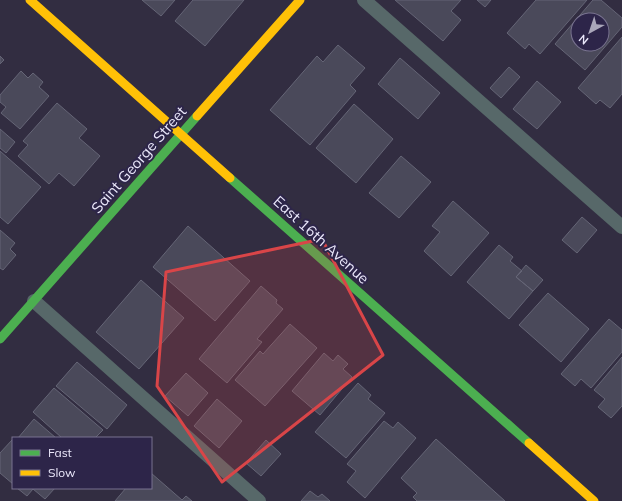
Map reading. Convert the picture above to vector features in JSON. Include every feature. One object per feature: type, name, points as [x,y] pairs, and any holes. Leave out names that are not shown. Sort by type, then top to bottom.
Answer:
[{"type":"street","name":"East 16th Avenue","points":[[30,0],[594,501]]},
{"type":"street","name":"Saint George Street","points":[[0,339],[300,0]]},
{"type":"lane","points":[[364,0],[622,227]]},
{"type":"lane","points":[[34,301],[259,501]]},
{"type":"highlighted area","points":[[322,239],[383,355],[222,482],[157,386],[166,272]]},
{"type":"building","points":[[142,0],[175,0],[161,16]]},
{"type":"building","points":[[193,0],[244,0],[205,46],[175,21]]},
{"type":"building","points":[[395,0],[461,0],[451,11],[461,20],[443,41]]},
{"type":"building","points":[[477,0],[491,0],[485,7]]},
{"type":"building","points":[[536,0],[587,0],[577,12],[570,12],[570,20],[540,54],[529,44],[525,49],[507,33]]},
{"type":"building","points":[[593,0],[601,0],[622,18],[622,27],[610,41],[610,12],[583,12]]},
{"type":"building","points":[[570,27],[570,52],[600,52],[585,70],[555,44]]},
{"type":"building","points":[[622,37],[622,94],[610,108],[600,100],[596,104],[578,88]]},
{"type":"building","points":[[338,45],[365,68],[350,85],[356,91],[310,145],[270,110],[317,56],[323,62]]},
{"type":"building","points":[[0,56],[4,60],[0,64]]},
{"type":"building","points":[[400,58],[440,93],[418,119],[378,84]]},
{"type":"building","points":[[509,67],[520,77],[501,98],[490,88]]},
{"type":"building","points":[[21,71],[28,78],[33,73],[43,82],[39,87],[49,96],[20,129],[1,113],[6,107],[0,102],[0,95]]},
{"type":"building","points":[[537,81],[561,102],[537,129],[513,109]]},
{"type":"building","points":[[57,103],[87,129],[79,138],[100,156],[74,186],[59,173],[49,184],[18,156],[28,145],[23,141]]},
{"type":"building","points":[[354,104],[393,139],[356,183],[316,148]]},
{"type":"building","points":[[0,129],[15,142],[6,153],[0,148]]},
{"type":"building","points":[[0,151],[41,187],[8,224],[0,217]]},
{"type":"building","points":[[401,156],[431,182],[399,218],[369,193]]},
{"type":"building","points":[[453,201],[489,233],[451,276],[424,251],[440,232],[432,226]]},
{"type":"building","points":[[582,217],[597,230],[577,253],[562,240]]},
{"type":"building","points":[[188,226],[250,281],[215,321],[153,267]]},
{"type":"building","points":[[0,230],[15,243],[10,249],[16,255],[3,270],[0,268]]},
{"type":"building","points":[[499,245],[513,257],[510,261],[522,271],[516,277],[533,291],[509,319],[467,282]]},
{"type":"building","points":[[526,265],[543,280],[533,291],[516,277]]},
{"type":"building","points":[[141,280],[184,318],[139,369],[96,332]]},
{"type":"building","points":[[261,286],[277,300],[276,303],[283,309],[257,339],[262,342],[227,383],[199,359]]},
{"type":"building","points":[[548,293],[589,329],[561,362],[519,325]]},
{"type":"building","points":[[609,319],[622,330],[622,352],[591,388],[581,379],[575,386],[561,374]]},
{"type":"building","points":[[290,324],[317,348],[265,406],[235,380],[260,351],[263,354]]},
{"type":"building","points":[[324,353],[333,361],[338,355],[348,364],[343,369],[352,377],[320,415],[292,391]]},
{"type":"building","points":[[622,357],[622,406],[611,418],[598,407],[605,399],[594,390]]},
{"type":"building","points":[[77,362],[127,405],[107,429],[56,386]]},
{"type":"building","points":[[186,373],[208,393],[188,416],[165,396]]},
{"type":"building","points":[[358,383],[371,395],[368,399],[385,413],[346,458],[315,432]]},
{"type":"building","points":[[54,388],[103,430],[96,437],[61,437],[33,412]]},
{"type":"building","points":[[217,399],[242,421],[219,448],[194,426]]},
{"type":"building","points":[[34,419],[55,437],[19,437]]},
{"type":"building","points":[[384,421],[393,428],[398,422],[416,438],[365,498],[347,482],[356,471],[347,464]]},
{"type":"building","points":[[436,439],[505,501],[417,501],[413,497],[417,493],[401,478]]},
{"type":"building","points":[[12,440],[12,483],[0,473],[0,453]]},
{"type":"building","points":[[266,440],[281,454],[261,476],[246,463]]},
{"type":"building","points":[[152,474],[182,500],[186,496],[192,501],[115,501],[125,489],[152,489]]},
{"type":"building","points":[[18,489],[33,489],[27,496]]},
{"type":"building","points":[[33,489],[54,489],[45,499]]},
{"type":"building","points":[[310,491],[318,497],[322,494],[330,501],[301,501]]},
{"type":"traffic: fast","points":[[0,339],[197,116]]},
{"type":"traffic: fast","points":[[230,178],[529,443]]},
{"type":"traffic: slow","points":[[30,0],[230,178]]},
{"type":"traffic: slow","points":[[197,116],[300,0]]},
{"type":"traffic: slow","points":[[529,443],[594,501]]}]
